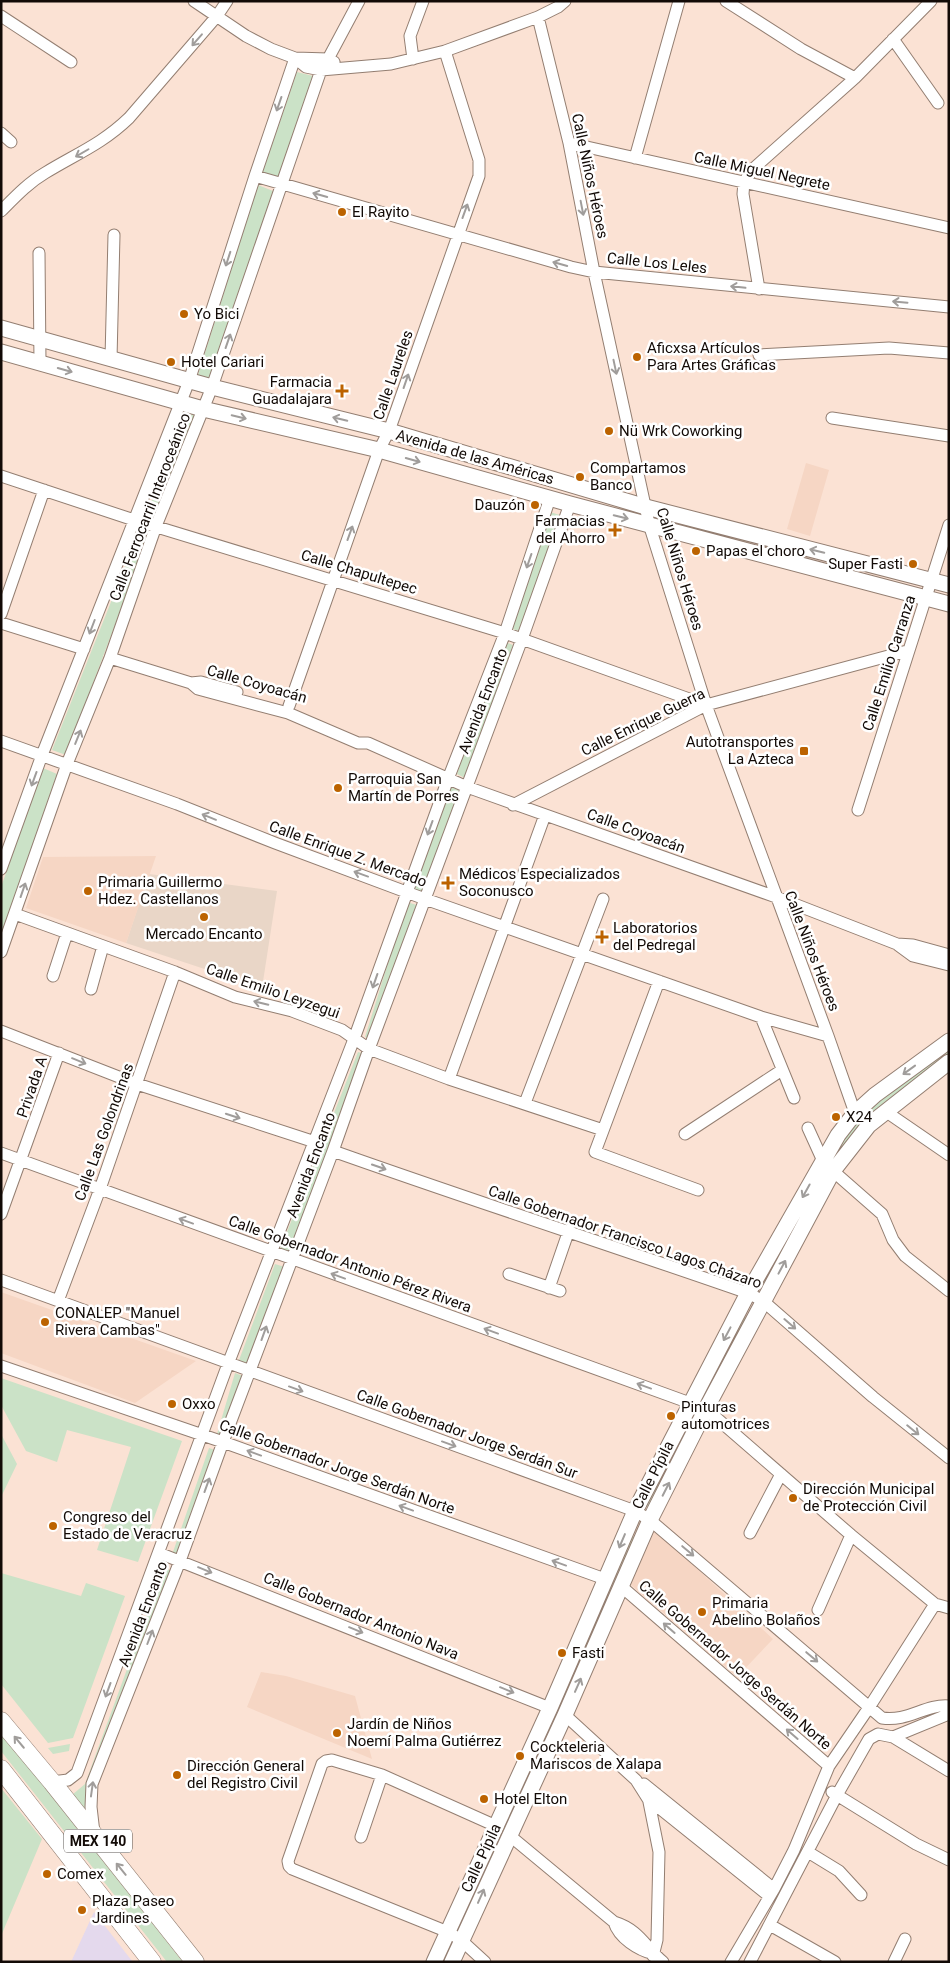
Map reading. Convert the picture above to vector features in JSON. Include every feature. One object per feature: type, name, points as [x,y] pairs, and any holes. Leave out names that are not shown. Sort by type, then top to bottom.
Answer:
[{"type":"highway","name":"MEX 140","points":[[1,1721],[195,1962]]},
{"type":"highway","name":"MEX 140","points":[[1,1769],[152,1962]]},
{"type":"main road","name":"Avenida de las Américas","points":[[1,328],[189,381],[389,431],[646,507],[949,585]]},
{"type":"main road","name":"Avenida de las Américas","points":[[1,352],[180,403],[380,450],[570,504],[949,604]]},
{"type":"main road","name":"Calle Pípila","points":[[452,1962],[565,1715],[650,1520],[764,1300],[828,1166],[838,1135],[855,1113],[875,1095],[949,1041]]},
{"type":"main road","name":"Calle Pípila","points":[[434,1962],[550,1708],[635,1511],[748,1293],[828,1166],[885,1111],[949,1062]]},
{"type":"street","points":[[194,1],[246,36],[271,49],[295,58],[306,67],[321,70],[342,67],[371,67],[445,51],[538,17],[558,7],[565,1]]},
{"type":"street","points":[[1,211],[22,189],[44,173],[84,153],[113,133],[129,118],[217,16],[227,1]]},
{"type":"street","points":[[328,59],[359,1]]},
{"type":"street","points":[[414,59],[410,36],[423,1]]},
{"type":"street","points":[[635,158],[679,1]]},
{"type":"street","points":[[726,1],[801,49],[855,78]]},
{"type":"street","points":[[759,289],[744,205],[744,182],[754,168],[855,78],[931,1]]},
{"type":"street","points":[[1,16],[71,62]]},
{"type":"street","name":"Calle Niños Héroes","points":[[538,17],[569,143],[594,272],[649,524],[706,705],[855,1113]]},
{"type":"street","points":[[893,38],[938,103]]},
{"type":"street","name":"Calle Laureles","points":[[289,706],[479,176],[479,160],[445,51]]},
{"type":"street","points":[[295,58],[328,59],[342,67]]},
{"type":"street","name":"Calle Ferrocarril Interoceánico","points":[[1,869],[42,755],[189,381],[295,58]]},
{"type":"street","name":"Calle Ferrocarril Interoceánico","points":[[1,952],[67,764],[110,658],[156,526],[212,387],[321,70]]},
{"type":"street","points":[[1,133],[11,142]]},
{"type":"street","name":"Calle Miguel Negrete","points":[[569,143],[949,228]]},
{"type":"street","name":"Calle Los Leles","points":[[255,176],[571,268],[594,272],[949,307]]},
{"type":"street","points":[[111,359],[114,235]]},
{"type":"street","points":[[39,253],[40,363]]},
{"type":"street","points":[[759,355],[889,348],[949,352]]},
{"type":"street","points":[[832,418],[949,436]]},
{"type":"street","name":"Calle Chapultepec","points":[[1,476],[134,520],[334,579],[504,633],[706,705]]},
{"type":"street","points":[[1,614],[44,490]]},
{"type":"street","name":"Avenida Encanto","points":[[52,1782],[68,1780],[77,1773],[160,1553],[228,1364],[354,1039],[448,779],[504,633],[550,498]]},
{"type":"street","name":"Avenida Encanto","points":[[95,1837],[90,1807],[92,1784],[180,1561],[222,1442],[333,1151],[369,1048],[426,899],[570,504]]},
{"type":"street","name":"Calle Emilio Carranza","points":[[858,810],[907,651],[949,525]]},
{"type":"street","points":[[1,623],[84,649]]},
{"type":"street","name":"Calle Enrique Guerra","points":[[513,804],[706,705],[907,651]]},
{"type":"street","name":"Calle Coyoacán","points":[[110,658],[191,683],[201,682],[289,706],[360,736],[368,743],[467,787],[776,897],[897,944],[949,955]]},
{"type":"street","name":"Calle Coyoacán","points":[[191,683],[198,690],[288,713],[358,743],[368,743]]},
{"type":"street","name":"Calle Enrique Z. Mercado","points":[[1,741],[426,899],[761,1017],[828,1036]]},
{"type":"street","points":[[450,1078],[545,815]]},
{"type":"street","points":[[525,1104],[603,900]]},
{"type":"street","name":"Calle Emilio Leyzegui","points":[[15,914],[175,972],[235,997],[292,1011],[342,1030],[369,1048],[525,1104],[601,1135]]},
{"type":"street","points":[[53,976],[67,933]]},
{"type":"street","name":"Calle Coyoacán","points":[[897,944],[913,956],[949,965]]},
{"type":"street","points":[[91,989],[103,946]]},
{"type":"street","name":"Calle Las Golondrinas","points":[[58,1301],[100,1189],[175,972]]},
{"type":"street","points":[[659,981],[595,1152],[698,1190]]},
{"type":"street","points":[[761,1017],[794,1098]]},
{"type":"street","points":[[1,1032],[137,1084],[315,1142]]},
{"type":"street","name":"Privada A","points":[[1,1214],[59,1053]]},
{"type":"street","points":[[685,1134],[782,1070]]},
{"type":"street","points":[[885,1111],[949,1155]]},
{"type":"street","points":[[808,1128],[828,1166],[882,1214],[893,1240],[905,1256],[949,1291]]},
{"type":"street","name":"Calle Gobernador Francisco Lagos Cházaro","points":[[333,1151],[479,1203],[569,1230],[764,1300],[872,1397],[949,1458]]},
{"type":"street","name":"Calle Gobernador Antonio Pérez Rivera","points":[[1,1153],[22,1159],[272,1252],[690,1403]]},
{"type":"street","points":[[510,1274],[554,1289],[569,1230]]},
{"type":"street","name":"Calle Gobernador Jorge Serdán Sur","points":[[1,1280],[635,1511],[650,1520],[882,1718],[897,1720],[940,1706],[949,1706]]},
{"type":"street","name":"Calle Gobernador Jorge Serdán Norte","points":[[1,1366],[222,1442],[605,1580]]},
{"type":"street","points":[[706,1409],[851,1535],[935,1604],[949,1608]]},
{"type":"street","points":[[750,1533],[781,1474]]},
{"type":"street","points":[[818,1610],[851,1535]]},
{"type":"street","name":"Calle Gobernador Antonio Nava","points":[[160,1553],[550,1708]]},
{"type":"street","name":"Calle Gobernador Jorge Serdán Norte","points":[[622,1586],[829,1766]]},
{"type":"street","points":[[731,1962],[794,1850],[829,1766],[935,1604]]},
{"type":"street","points":[[893,1736],[949,1714]]},
{"type":"street","points":[[565,1715],[641,1783],[772,1892]]},
{"type":"street","points":[[750,1962],[837,1795],[869,1739],[878,1734],[893,1736],[949,1771]]},
{"type":"street","points":[[485,1962],[461,1940],[448,1932],[292,1869],[288,1861],[322,1764],[326,1761],[332,1760],[382,1775],[496,1826]]},
{"type":"street","points":[[361,1837],[382,1775]]},
{"type":"street","points":[[641,1783],[648,1799],[659,1852],[657,1940],[653,1958]]},
{"type":"street","points":[[822,1786],[916,1844],[949,1860]]},
{"type":"street","points":[[648,1799],[772,1892]]},
{"type":"street","points":[[509,1835],[614,1922],[622,1925],[650,1946],[653,1958]]},
{"type":"street","points":[[808,1852],[839,1871],[861,1894]]},
{"type":"street","points":[[770,1925],[835,1962]]},
{"type":"street","points":[[894,1962],[906,1939]]},
{"type":"street","points":[[653,1958],[664,1962]]},
{"type":"shaded area","points":[[806,463],[829,470],[810,536],[787,529]]},
{"type":"shaded area","name":"Primaria Guillermo Hdez. Castellanos","points":[[156,856],[126,943],[26,908],[43,857]]},
{"type":"shaded area","name":"Mercado Encanto","points":[[149,874],[277,891],[262,988],[126,943]]},
{"type":"shaded area","name":"CONALEP \"Manuel Rivera Cambas\"","points":[[1,1292],[196,1361],[135,1403],[1,1353]]},
{"type":"shaded area","name":"Primaria Abelino Bolaños","points":[[655,1530],[773,1639],[737,1677],[630,1584]]},
{"type":"shaded area","name":"Jardín de Niños Noemí Palma Gutiérrez","points":[[261,1672],[286,1676],[355,1696],[372,1759],[247,1707]]},
{"type":"shaded area","points":[[94,1912],[132,1961],[132,1962],[71,1962]]},
{"type":"green space","points":[[297,72],[313,76],[281,180],[262,174]]},
{"type":"green space","points":[[258,185],[273,191],[212,383],[197,378]]},
{"type":"green space","points":[[183,412],[199,417],[161,524],[145,519]]},
{"type":"green space","points":[[550,512],[560,515],[519,631],[509,628]]},
{"type":"green space","points":[[138,534],[148,537],[66,755],[52,750]]},
{"type":"green space","points":[[503,641],[513,645],[465,778],[457,774]]},
{"type":"green space","points":[[43,768],[57,774],[1,936],[1,887]]},
{"type":"green space","points":[[451,787],[460,791],[421,895],[411,891]]},
{"type":"green space","points":[[407,902],[417,905],[377,1041],[365,1037]]},
{"type":"green space","points":[[949,1047],[949,1055],[891,1098],[765,1285],[759,1282],[823,1167],[861,1115]]},
{"type":"green space","points":[[358,1052],[372,1056],[292,1257],[279,1252]]},
{"type":"green space","points":[[275,1264],[288,1268],[254,1366],[239,1360]]},
{"type":"green space","points":[[741,1315],[747,1318],[651,1508],[644,1505]]},
{"type":"green space","points":[[235,1373],[248,1378],[228,1437],[217,1434]]},
{"type":"green space","points":[[1,1378],[182,1441],[138,1562],[97,1550],[131,1447],[67,1430],[57,1462],[26,1451],[1,1405]]},
{"type":"green space","points":[[1,1434],[17,1464],[2,1495],[1,1494]]},
{"type":"green space","points":[[209,1448],[221,1452],[183,1556],[173,1552]]},
{"type":"green space","points":[[628,1534],[634,1537],[612,1586],[560,1720],[504,1831]]},
{"type":"green space","points":[[164,1568],[176,1572],[96,1790],[92,1819],[72,1795],[85,1784]]},
{"type":"green space","points":[[1,1573],[81,1596],[86,1583],[125,1596],[73,1738],[48,1743],[1,1684]]},
{"type":"green space","points":[[1,1732],[183,1962],[167,1962],[1,1751]]},
{"type":"green space","points":[[70,1744],[69,1751],[53,1754],[48,1748]]},
{"type":"green space","points":[[1,1788],[42,1839],[1,1936]]},
{"type":"place","name":"El Rayito","points":[[342,212]]},
{"type":"place","name":"Yo Bici","points":[[184,314]]},
{"type":"place","name":"Aficxsa Artículos Para Artes Gráficas","points":[[637,357]]},
{"type":"place","name":"Hotel Cariari","points":[[171,362]]},
{"type":"place","name":"Farmacia Guadalajara","points":[[342,391]]},
{"type":"place","name":"Nü Wrk Coworking","points":[[609,431]]},
{"type":"place","name":"Compartamos Banco","points":[[580,477]]},
{"type":"place","name":"Dauzón","points":[[535,505]]},
{"type":"place","name":"Farmacias del Ahorro","points":[[615,530]]},
{"type":"place","name":"Papas el choro","points":[[696,551]]},
{"type":"place","name":"Super Fasti","points":[[913,564]]},
{"type":"place","name":"Autotransportes La Azteca","points":[[804,751]]},
{"type":"place","name":"Parroquia San Martín de Porres","points":[[338,788]]},
{"type":"place","name":"Médicos Especializados Soconusco","points":[[448,883]]},
{"type":"place","name":"Primaria Guillermo Hdez. Castellanos","points":[[88,891]]},
{"type":"place","name":"Mercado Encanto","points":[[204,917]]},
{"type":"place","name":"Laboratorios del Pedregal","points":[[602,937]]},
{"type":"place","name":"X24","points":[[836,1117]]},
{"type":"place","name":"CONALEP \"Manuel Rivera Cambas\"","points":[[45,1322]]},
{"type":"place","name":"Oxxo","points":[[172,1404]]},
{"type":"place","name":"Pinturas automotrices","points":[[671,1416]]},
{"type":"place","name":"Dirección Municipal de Protección Civil","points":[[793,1498]]},
{"type":"place","name":"Congreso del Estado de Veracruz","points":[[53,1526]]},
{"type":"place","name":"Primaria Abelino Bolaños","points":[[702,1612]]},
{"type":"place","name":"Fasti","points":[[562,1653]]},
{"type":"place","name":"Jardín de Niños Noemí Palma Gutiérrez","points":[[337,1733]]},
{"type":"place","name":"Cockteleria Mariscos de Xalapa","points":[[520,1756]]},
{"type":"place","name":"Dirección General del Registro Civil","points":[[177,1775]]},
{"type":"place","name":"Hotel Elton","points":[[484,1799]]},
{"type":"place","name":"Comex","points":[[47,1874]]},
{"type":"place","name":"Plaza Paseo Jardines","points":[[82,1910]]}]
